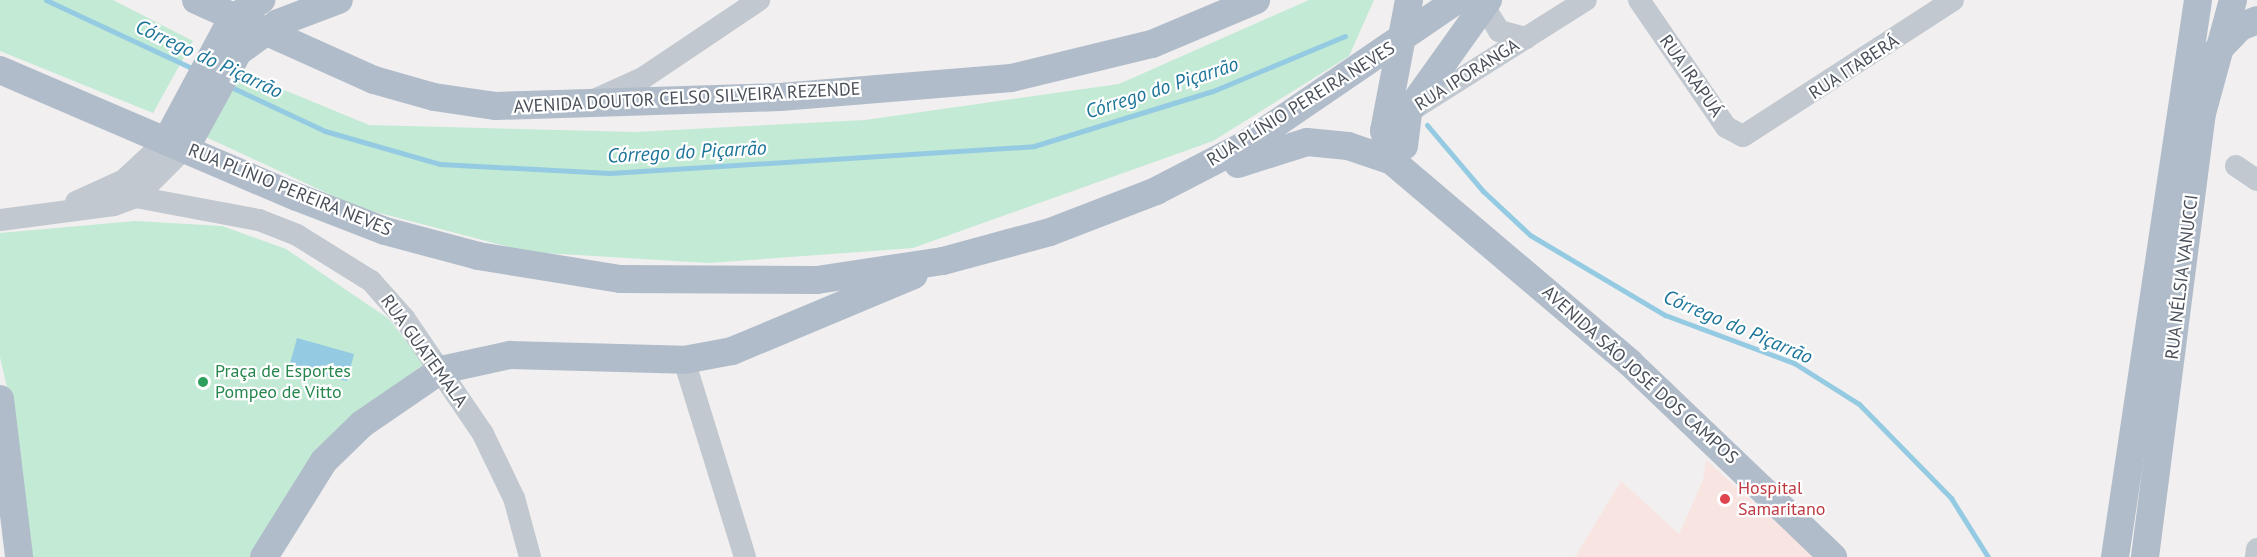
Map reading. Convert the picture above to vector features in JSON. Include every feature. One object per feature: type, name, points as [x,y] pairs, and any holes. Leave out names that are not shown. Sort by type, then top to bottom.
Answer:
[{"type":"main road","name":"AVENIDA DOUTOR CELSO SILVEIRA REZENDE","points":[[196,0],[262,33],[374,80],[434,97],[496,106],[585,105],[780,97],[1011,78],[1152,44],[1252,1]]},
{"type":"main road","points":[[176,144],[215,73],[232,19],[261,0]]},
{"type":"main road","points":[[215,73],[262,33],[339,0]]},
{"type":"main road","points":[[1392,161],[1384,131],[1408,0]]},
{"type":"main road","name":"RUA NÉLSIA VANUCCI","points":[[2115,557],[2198,0]]},
{"type":"main road","name":"RUA NÉLSIA VANUCCI","points":[[2145,557],[2201,117],[2215,53],[2233,0]]},
{"type":"main road","points":[[2241,0],[2257,12]]},
{"type":"main road","points":[[1408,112],[1476,2]]},
{"type":"main road","name":"RUA PLÍNIO PEREIRA NEVES","points":[[0,70],[385,231],[560,272],[687,283],[817,280],[943,261],[1050,232],[1156,191],[1243,146],[1402,40],[1476,2]]},
{"type":"main road","points":[[2215,53],[2240,27],[2257,20]]},
{"type":"main road","name":"AVENIDA SÃO JOSÉ DOS CAMPOS","points":[[1408,112],[1406,153],[1442,199]]},
{"type":"main road","name":"AVENIDA SÃO JOSÉ DOS CAMPOS","points":[[1156,191],[1307,142],[1348,146],[1392,161],[1442,199],[1630,363],[1833,557]]},
{"type":"main road","points":[[264,557],[324,461],[362,424],[441,370],[510,355],[684,360],[743,347],[943,261]]},
{"type":"main road","points":[[0,399],[2,455],[19,557]]},
{"type":"street","points":[[585,105],[643,78],[759,0]]},
{"type":"street","name":"RUA IPORANGA","points":[[1408,112],[1586,0]]},
{"type":"street","name":"RUA IRAPUÁ","points":[[1639,0],[1726,127],[1735,134],[1754,133]]},
{"type":"street","name":"RUA ITABERÁ","points":[[1754,133],[1953,0]]},
{"type":"street","name":"RUA IPORANGA","points":[[1476,2],[1499,31],[1526,39]]},
{"type":"street","points":[[0,220],[61,208],[114,205],[136,196],[176,144]]},
{"type":"street","points":[[61,208],[124,180],[176,144]]},
{"type":"street","points":[[2236,166],[2257,180]]},
{"type":"street","name":"RUA GUATEMALA","points":[[136,196],[214,208],[297,235],[371,281],[441,370],[506,481],[530,557]]},
{"type":"street","points":[[684,360],[745,557]]},
{"type":"street","points":[[2256,557],[2257,549]]},
{"type":"shaded area","name":"Hospital Samaritano","points":[[1706,460],[1815,557],[1575,557],[1621,481],[1679,534],[1703,480]]},
{"type":"green space","points":[[0,0],[113,0],[193,41],[153,113],[0,51]]},
{"type":"green space","points":[[1309,0],[1374,0],[1349,56],[1213,141],[913,248],[709,263],[528,252],[357,207],[206,137],[243,73],[369,125],[635,132],[865,120],[1119,84]]},
{"type":"green space","name":"Praça de Esportes Pompeo de Vitto","points":[[135,221],[222,226],[286,249],[389,319],[424,364],[375,400],[251,557],[27,557],[12,409],[0,357],[0,233]]},
{"type":"water","points":[[297,338],[354,354],[347,381],[289,367]]},
{"type":"waterway","name":"Córrego do Piçarrão","points":[[46,0],[196,70]]},
{"type":"waterway","name":"Córrego do Piçarrão","points":[[229,86],[325,131],[440,164],[610,173],[1034,146],[1213,91],[1345,36]]},
{"type":"waterway","name":"Córrego do Piçarrão","points":[[1427,125],[1483,191],[1530,235],[1665,315],[1794,363],[1859,404],[1951,498],[1988,557]]},
{"type":"place","name":"Praça de Esportes Pompeo de Vitto","points":[[203,382]]},
{"type":"place","name":"Hospital Samaritano","points":[[1725,499]]}]
